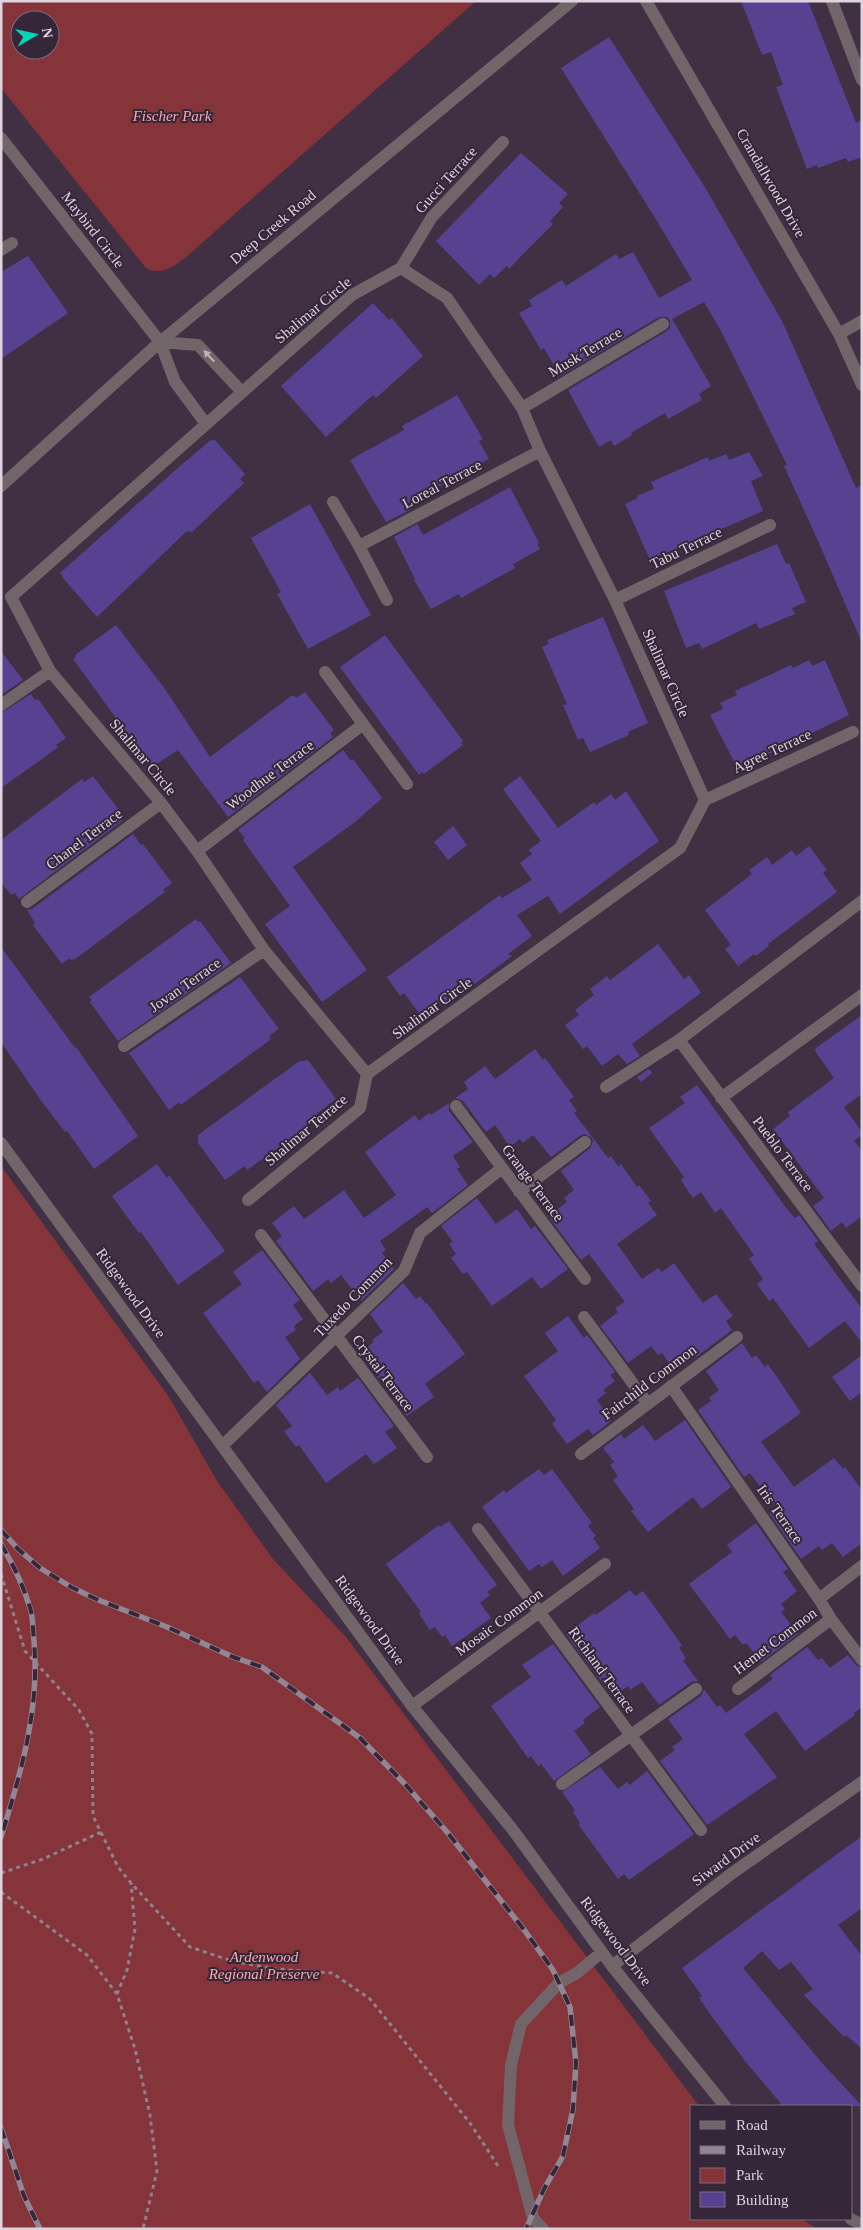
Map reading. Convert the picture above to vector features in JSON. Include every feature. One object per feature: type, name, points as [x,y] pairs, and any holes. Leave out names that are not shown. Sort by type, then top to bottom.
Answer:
[{"type":"street","name":"Deep Creek Road","points":[[1,486],[160,342],[572,1]]},
{"type":"street","name":"Crandallwood Drive","points":[[646,1],[839,334],[862,384]]},
{"type":"street","points":[[832,1],[862,80]]},
{"type":"street","name":"Maybird Circle","points":[[1,138],[160,342],[175,382],[206,424]]},
{"type":"street","name":"Gucci Terrace","points":[[401,268],[432,217],[503,142]]},
{"type":"street","name":"Shalimar Circle","points":[[401,268],[447,298],[522,408],[540,451],[615,600],[705,800],[680,848],[367,1074],[264,950],[197,851],[161,803],[50,671],[11,597],[352,295],[401,268]]},
{"type":"street","points":[[839,334],[862,322]]},
{"type":"street","name":"Musk Terrace","points":[[522,408],[663,324]]},
{"type":"street","points":[[160,342],[198,345],[242,392]]},
{"type":"street","name":"Loreal Terrace","points":[[359,546],[540,451]]},
{"type":"street","points":[[333,502],[359,546],[387,600]]},
{"type":"street","name":"Tabu Terrace","points":[[615,600],[770,525]]},
{"type":"street","points":[[1,706],[50,671]]},
{"type":"street","points":[[324,672],[362,726],[407,784]]},
{"type":"street","name":"Woodhue Terrace","points":[[197,851],[362,726]]},
{"type":"street","name":"Agree Terrace","points":[[705,800],[852,732]]},
{"type":"street","name":"Chanel Terrace","points":[[27,902],[161,803]]},
{"type":"street","points":[[606,1087],[679,1040],[862,901]]},
{"type":"street","name":"Jovan Terrace","points":[[124,1046],[264,950]]},
{"type":"street","points":[[721,1098],[862,995]]},
{"type":"street","name":"Pueblo Terrace","points":[[679,1040],[862,1286]]},
{"type":"street","name":"Shalimar Terrace","points":[[248,1200],[360,1108],[367,1074]]},
{"type":"street","name":"Grange Terrace","points":[[456,1106],[585,1279]]},
{"type":"street","points":[[519,1192],[585,1142]]},
{"type":"street","name":"Ridgewood Drive","points":[[1,1143],[412,1706],[513,1830],[612,1966],[724,2105]]},
{"type":"street","name":"Tuxedo Common","points":[[222,1446],[404,1271],[420,1233],[502,1168]]},
{"type":"street","name":"Crystal Terrace","points":[[261,1235],[426,1457]]},
{"type":"street","points":[[584,1316],[648,1404]]},
{"type":"street","name":"Fairchild Common","points":[[581,1454],[737,1337]]},
{"type":"street","name":"Iris Terrace","points":[[671,1386],[831,1619],[862,1660]]},
{"type":"street","name":"Richland Terrace","points":[[478,1529],[701,1830]]},
{"type":"street","name":"Mosaic Common","points":[[412,1706],[606,1564]]},
{"type":"street","name":"Hemet Common","points":[[819,1599],[862,1566]]},
{"type":"street","name":"Hemet Common","points":[[738,1688],[831,1619]]},
{"type":"street","points":[[562,1784],[696,1689]]},
{"type":"street","name":"Siward Drive","points":[[612,1966],[731,1874],[862,1782]]},
{"type":"street","points":[[543,2229],[533,2218],[508,2125],[511,2065],[521,2024],[559,1982],[577,1973],[602,1952]]},
{"type":"path","points":[[1,1574],[25,1651],[55,1686],[79,1710],[92,1734],[93,1816],[118,1867],[131,1883],[190,1947],[232,1961],[276,1969],[332,1973],[370,1998],[470,2124],[505,2177]]},
{"type":"path","points":[[1,1873],[44,1859],[101,1832]]},
{"type":"path","points":[[117,1994],[127,1970],[135,1929],[131,1883]]},
{"type":"path","points":[[1,1892],[87,1955],[117,1994],[135,2049],[150,2115],[157,2172],[143,2229]]},
{"type":"green space","name":"Fischer Park","points":[[1,1],[476,1],[185,258],[162,271],[146,268],[1,88]]},
{"type":"green space","name":"Ardenwood Regional Preserve","points":[[1,1166],[169,1397],[217,1481],[273,1559],[346,1637],[698,2105],[690,2105],[690,2220],[804,2220],[817,2229],[1,2229]]},
{"type":"building","points":[[741,1],[808,1],[856,123],[862,120],[862,157],[848,162],[846,158],[818,168],[817,165],[807,169],[776,87],[783,85],[771,52],[762,55]]},
{"type":"building","points":[[609,37],[706,189],[782,321],[856,488],[862,485],[862,643],[784,466],[787,465],[721,331],[704,302],[672,319],[711,386],[699,394],[702,400],[668,419],[665,413],[631,433],[632,435],[614,446],[611,440],[599,447],[568,390],[667,331],[670,328],[670,320],[667,317],[659,317],[560,376],[544,348],[541,350],[519,313],[532,306],[529,300],[562,280],[566,286],[616,254],[619,259],[633,252],[659,298],[692,280],[561,68]]},
{"type":"building","points":[[521,153],[568,194],[559,203],[563,207],[550,221],[553,224],[509,269],[507,266],[494,278],[490,274],[479,285],[436,241]]},
{"type":"building","points":[[28,256],[68,313],[1,359],[1,272]]},
{"type":"building","points":[[373,303],[389,320],[392,318],[423,356],[376,398],[373,395],[326,437],[281,386]]},
{"type":"building","points":[[457,395],[483,439],[479,441],[489,459],[407,504],[410,510],[386,522],[350,460],[404,430],[402,426]]},
{"type":"building","points":[[214,439],[245,474],[240,479],[244,483],[192,532],[187,531],[97,617],[60,573],[180,466]]},
{"type":"building","points":[[749,452],[763,476],[751,481],[763,511],[650,560],[625,504],[638,498],[637,496],[654,489],[651,482],[708,457],[709,461],[726,454],[729,460]]},
{"type":"building","points":[[510,487],[539,543],[537,544],[540,549],[513,564],[515,568],[461,598],[459,594],[431,609],[414,580],[394,537],[417,524],[423,535]]},
{"type":"building","points":[[310,504],[371,615],[308,649],[277,594],[281,592],[251,538]]},
{"type":"building","points":[[777,544],[786,564],[789,563],[806,602],[792,608],[795,614],[759,629],[756,623],[702,649],[699,643],[686,648],[664,591]]},
{"type":"building","points":[[603,617],[648,723],[628,732],[629,735],[590,752],[583,738],[578,740],[563,705],[567,704],[542,647],[549,644],[547,640]]},
{"type":"building","points":[[116,625],[165,689],[210,757],[291,696],[296,698],[305,692],[334,730],[330,733],[333,737],[228,817],[178,750],[151,766],[73,659],[76,657],[75,655]]},
{"type":"building","points":[[385,635],[463,741],[461,743],[463,745],[424,774],[422,772],[419,775],[340,667]]},
{"type":"building","points":[[1,651],[23,680],[1,695]]},
{"type":"building","points":[[809,660],[812,666],[825,660],[849,715],[738,769],[710,715],[723,709],[720,703],[737,695],[735,691],[791,665],[793,668]]},
{"type":"building","points":[[31,694],[35,700],[38,699],[66,738],[56,745],[58,747],[56,749],[1,788],[1,713]]},
{"type":"building","points":[[343,750],[351,761],[353,759],[382,798],[355,822],[293,867],[367,970],[322,1002],[265,924],[290,906],[243,840],[245,838],[238,830]]},
{"type":"building","points":[[93,776],[122,814],[119,817],[122,821],[19,899],[15,893],[11,895],[1,882],[1,840],[82,779],[84,782]]},
{"type":"building","points":[[520,776],[558,828],[594,802],[596,805],[611,794],[615,800],[626,791],[659,841],[560,914],[548,896],[517,915],[532,936],[508,954],[512,956],[464,992],[444,1006],[441,1002],[422,1017],[404,993],[400,996],[387,977],[500,895],[502,898],[532,880],[520,863],[532,854],[529,850],[541,841],[503,789]]},
{"type":"building","points":[[453,826],[467,845],[448,860],[434,842]]},
{"type":"building","points":[[133,834],[141,845],[143,844],[172,883],[163,890],[165,892],[75,959],[71,960],[69,958],[62,964],[33,925],[35,923],[27,910],[32,909]]},
{"type":"building","points":[[809,846],[827,870],[823,873],[837,892],[768,944],[769,946],[756,956],[754,954],[738,966],[725,949],[731,945],[705,910],[752,874],[749,870],[767,857],[772,865],[792,850],[796,856]]},
{"type":"building","points":[[196,919],[198,922],[200,921],[231,963],[118,1041],[90,1002],[92,1000],[89,997]]},
{"type":"building","points":[[658,944],[684,979],[689,975],[701,993],[632,1044],[640,1056],[627,1064],[618,1054],[602,1066],[587,1046],[583,1049],[565,1025],[579,1015],[575,1010],[594,995],[590,989],[607,976],[610,980]]},
{"type":"building","points":[[1,947],[76,1047],[138,1136],[94,1169],[67,1131],[65,1132],[42,1102],[1,1042]]},
{"type":"building","points":[[240,977],[279,1029],[270,1035],[270,1040],[182,1104],[178,1103],[169,1110],[129,1053]]},
{"type":"building","points":[[862,1015],[862,1094],[844,1107],[862,1132],[862,1135],[854,1141],[862,1151],[862,1216],[846,1228],[842,1222],[831,1231],[813,1206],[824,1198],[773,1129],[790,1116],[788,1112],[834,1078],[815,1051],[816,1048]]},
{"type":"building","points":[[535,1049],[543,1060],[545,1058],[574,1097],[569,1100],[577,1111],[574,1113],[608,1158],[611,1156],[618,1166],[621,1164],[637,1187],[639,1185],[651,1201],[648,1203],[657,1215],[617,1244],[642,1279],[658,1268],[662,1272],[674,1263],[703,1303],[716,1294],[733,1316],[726,1321],[732,1330],[696,1357],[689,1348],[669,1363],[662,1353],[658,1355],[651,1346],[628,1363],[600,1326],[618,1312],[615,1308],[625,1302],[589,1254],[581,1260],[548,1216],[567,1202],[564,1198],[574,1190],[561,1171],[590,1148],[593,1141],[591,1137],[584,1134],[581,1135],[551,1157],[533,1135],[523,1143],[520,1139],[510,1147],[495,1125],[486,1132],[463,1101],[455,1098],[468,1089],[464,1082],[485,1066],[495,1079]]},
{"type":"building","points":[[308,1060],[336,1099],[316,1114],[319,1117],[316,1120],[247,1170],[245,1166],[225,1180],[198,1143],[198,1135],[298,1062]]},
{"type":"building","points":[[649,1069],[652,1073],[641,1082],[637,1077]]},
{"type":"building","points":[[697,1085],[787,1209],[795,1218],[799,1215],[818,1241],[814,1244],[862,1309],[862,1343],[845,1321],[809,1348],[773,1298],[769,1301],[757,1284],[763,1279],[749,1259],[754,1255],[721,1208],[715,1213],[701,1192],[693,1198],[681,1180],[684,1177],[649,1128],[685,1103],[680,1097]]},
{"type":"building","points":[[449,1103],[449,1111],[473,1142],[453,1156],[460,1167],[457,1169],[468,1185],[432,1213],[427,1207],[380,1241],[386,1250],[382,1253],[394,1269],[361,1301],[341,1275],[331,1283],[328,1279],[313,1291],[276,1241],[282,1236],[272,1223],[294,1206],[304,1219],[344,1190],[364,1218],[396,1195],[365,1152],[415,1115],[419,1121],[429,1113],[431,1115]]},
{"type":"building","points":[[157,1164],[167,1178],[169,1175],[225,1251],[178,1285],[141,1232],[139,1233],[112,1196]]},
{"type":"building","points":[[477,1198],[496,1224],[517,1209],[531,1229],[535,1226],[568,1269],[541,1289],[532,1277],[492,1306],[467,1272],[463,1274],[451,1258],[456,1254],[449,1244],[453,1242],[441,1226]]},
{"type":"building","points":[[262,1250],[300,1300],[293,1305],[303,1319],[294,1326],[296,1330],[285,1337],[300,1359],[267,1392],[258,1380],[254,1383],[203,1313],[242,1284],[233,1272]]},
{"type":"building","points":[[403,1283],[416,1299],[420,1296],[427,1303],[465,1354],[425,1384],[434,1397],[407,1416],[371,1368],[376,1364],[365,1349],[374,1342],[372,1340],[383,1332],[370,1314]]},
{"type":"building","points":[[568,1316],[584,1338],[587,1335],[615,1372],[610,1375],[615,1381],[603,1390],[606,1393],[597,1400],[611,1421],[593,1435],[588,1429],[567,1444],[552,1424],[556,1420],[524,1376],[558,1351],[545,1333]]},
{"type":"building","points":[[742,1343],[752,1358],[756,1355],[765,1367],[768,1364],[801,1413],[761,1442],[794,1487],[834,1458],[843,1469],[845,1467],[862,1490],[862,1543],[843,1557],[832,1543],[822,1550],[819,1546],[801,1559],[769,1513],[776,1508],[750,1473],[744,1477],[698,1410],[711,1401],[709,1398],[719,1390],[706,1371]]},
{"type":"building","points":[[862,1355],[862,1392],[850,1401],[832,1377]]},
{"type":"building","points":[[310,1373],[327,1395],[338,1387],[340,1391],[358,1378],[394,1426],[385,1432],[397,1448],[374,1464],[366,1454],[326,1483],[299,1445],[296,1447],[284,1431],[292,1426],[276,1405]]},
{"type":"building","points":[[685,1420],[731,1487],[702,1509],[693,1497],[648,1532],[631,1511],[634,1509],[613,1480],[618,1476],[610,1465],[614,1462],[603,1448],[621,1434],[624,1439],[643,1425],[655,1441]]},
{"type":"building","points":[[539,1469],[544,1475],[552,1469],[592,1523],[588,1526],[596,1536],[593,1538],[600,1548],[563,1576],[552,1560],[542,1567],[539,1564],[529,1571],[482,1507],[504,1490],[506,1493]]},
{"type":"building","points":[[449,1521],[497,1585],[487,1592],[490,1595],[480,1603],[491,1618],[452,1646],[445,1635],[442,1637],[435,1627],[430,1630],[419,1614],[421,1612],[386,1564],[439,1525],[440,1527]]},
{"type":"building","points":[[756,1523],[788,1569],[783,1572],[797,1591],[781,1604],[785,1609],[781,1612],[798,1634],[761,1662],[746,1643],[743,1645],[735,1635],[730,1639],[689,1584],[732,1552],[727,1545]]},
{"type":"building","points":[[630,1590],[635,1596],[643,1591],[682,1645],[679,1648],[686,1658],[683,1661],[698,1681],[691,1682],[659,1705],[642,1682],[630,1690],[628,1686],[613,1697],[566,1634]]},
{"type":"building","points":[[553,1644],[600,1707],[583,1720],[585,1723],[574,1731],[591,1754],[554,1781],[541,1764],[538,1766],[531,1756],[528,1758],[491,1706],[531,1677],[522,1665]]},
{"type":"building","points":[[807,1647],[818,1660],[822,1658],[830,1668],[848,1655],[856,1665],[862,1668],[862,1707],[854,1713],[855,1715],[805,1751],[776,1711],[744,1734],[777,1777],[707,1825],[660,1761],[675,1750],[672,1747],[683,1739],[668,1719],[701,1696],[704,1689],[717,1707],[720,1705],[726,1713],[773,1679],[770,1675]]},
{"type":"building","points":[[600,1767],[618,1789],[627,1782],[630,1785],[647,1771],[694,1834],[629,1880],[624,1874],[618,1879],[578,1824],[580,1823],[573,1812],[575,1810],[562,1792]]},
{"type":"building","points":[[862,1836],[862,1908],[838,1925],[862,1956],[862,2049],[846,2035],[844,2037],[804,1995],[813,1989],[791,1962],[779,1970],[762,1951],[743,1968],[822,2063],[862,2106],[782,2105],[745,2061],[713,2018],[699,1998],[702,1996],[682,1968]]},
{"type":"railway","points":[[1,1530],[18,1549],[40,1568],[71,1587],[233,1657],[262,1667],[360,1738],[404,1783],[447,1832],[525,1931],[553,1970],[570,2007],[576,2063],[573,2109],[563,2156],[544,2189],[526,2229]]},
{"type":"railway","points":[[1,1544],[18,1577],[31,1611],[35,1666],[34,1691],[27,1741],[1,1837]]},
{"type":"railway","points":[[1,2128],[24,2196],[40,2229]]}]
